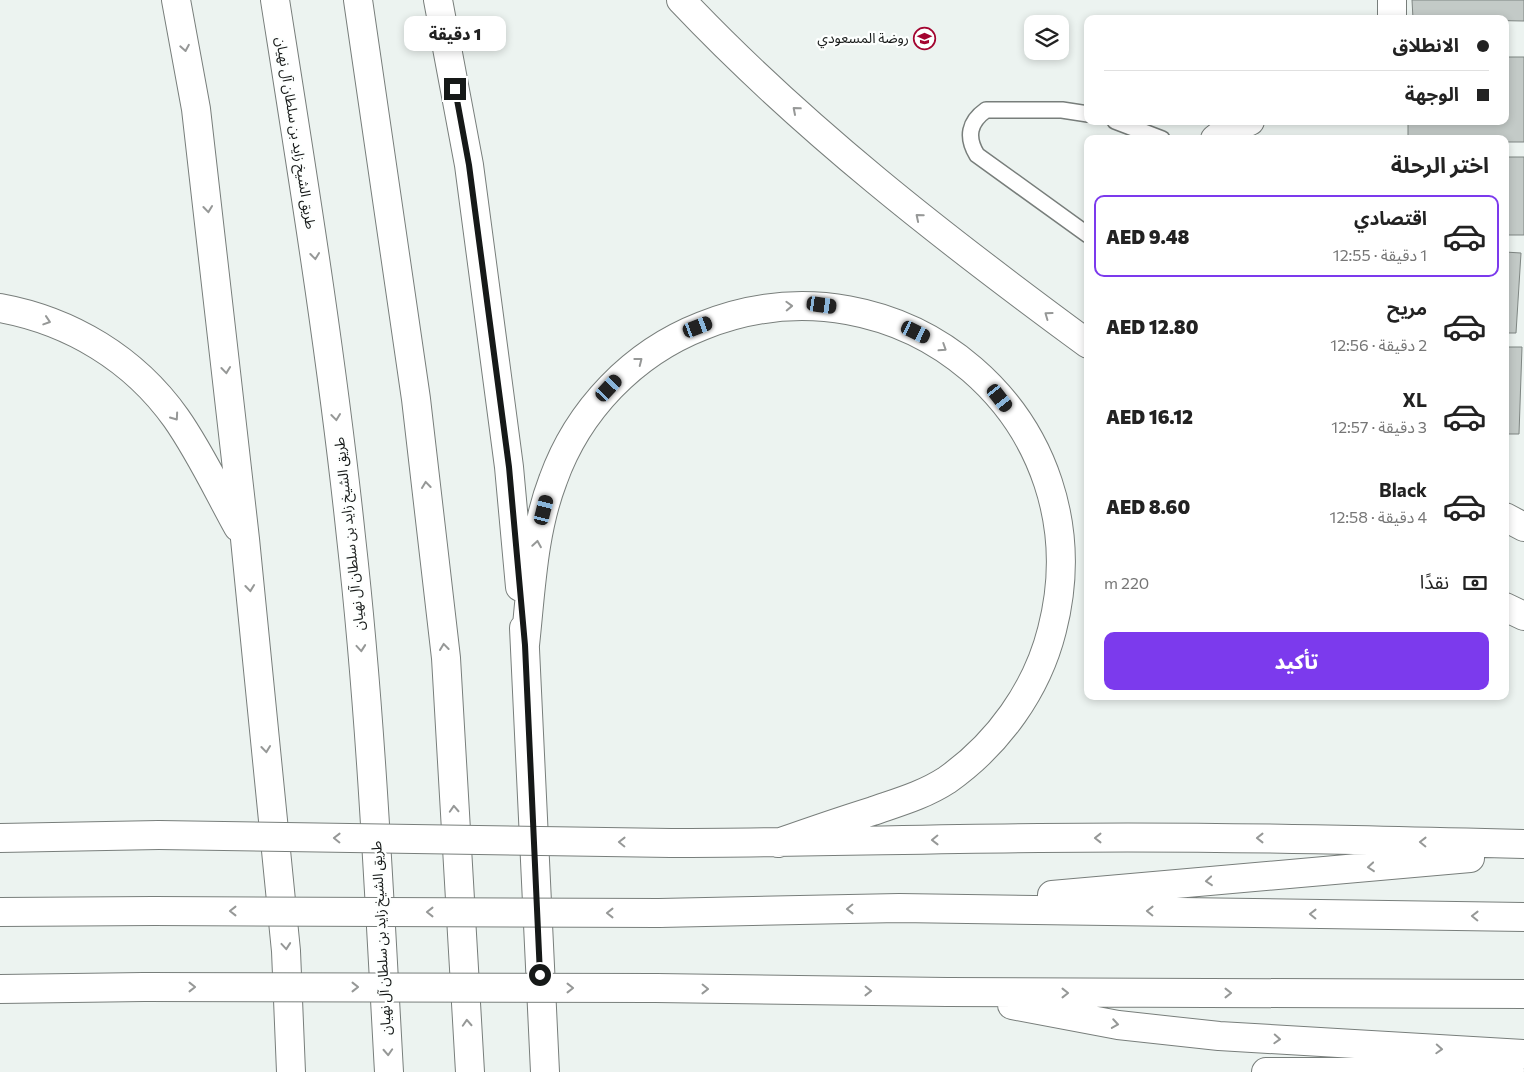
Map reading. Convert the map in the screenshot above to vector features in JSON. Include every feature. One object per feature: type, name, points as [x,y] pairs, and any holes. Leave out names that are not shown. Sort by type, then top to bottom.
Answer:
[{"type":"main road","points":[[176,0],[196,109],[245,539],[286,951],[291,1072]]},
{"type":"main road","name":"طريق الشيخ زايد بن سلطان آل نهيان","points":[[275,0],[313,240],[351,537],[371,759],[389,1072]]},
{"type":"main road","points":[[358,0],[414,390],[446,658],[470,1072]]},
{"type":"main road","points":[[419,0],[451,70]]},
{"type":"main road","points":[[438,0],[469,165],[509,467],[525,645],[545,1072]]},
{"type":"main road","points":[[681,0],[736,58],[877,182],[938,232],[1084,341]]},
{"type":"main road","points":[[1392,0],[1392,15]]},
{"type":"main road","points":[[1220,135],[1241,125]]},
{"type":"main road","points":[[525,645],[541,521],[553,478],[564,453],[574,434],[602,396],[629,369],[661,345],[682,334],[738,313],[774,306],[822,305],[866,314],[906,327],[926,337],[968,366],[1000,398],[1030,441],[1041,463],[1055,505],[1061,538],[1060,587],[1057,613],[1044,660],[1013,715],[983,749],[950,777],[922,794],[778,843]]},
{"type":"main road","points":[[0,308],[60,326],[82,336],[102,346],[138,374],[177,420],[245,539]]},
{"type":"main road","points":[[1509,519],[1524,527]]},
{"type":"main road","points":[[1509,609],[1524,616]]},
{"type":"main road","points":[[4,837],[159,835],[778,843],[1050,838],[1289,839],[1524,844]]},
{"type":"main road","points":[[899,908],[1524,854]]},
{"type":"main road","points":[[0,912],[659,913],[899,908],[1524,916]]},
{"type":"main road","points":[[0,989],[144,987],[656,988],[947,992],[1524,994]]},
{"type":"main road","points":[[947,992],[1127,1026],[1219,1036],[1524,1054]]},
{"type":"main road","points":[[1266,1072],[1524,1070]]},
{"type":"lane","points":[[1084,113],[1062,110],[986,110],[978,116],[972,125],[969,135],[971,146],[977,154],[1084,232]]},
{"type":"lane","points":[[1125,125],[1152,135]]},
{"type":"building","points":[[1412,0],[1524,0],[1524,21],[1509,21],[1509,15],[1413,15]]},
{"type":"building","points":[[1509,57],[1524,57],[1524,142],[1509,142],[1509,135],[1408,135],[1408,125],[1509,125]]},
{"type":"building","points":[[1509,157],[1524,157],[1524,235],[1509,235]]},
{"type":"building","points":[[1509,252],[1521,253],[1516,333],[1509,333]]},
{"type":"building","points":[[1509,347],[1522,347],[1519,434],[1509,434]]},
{"type":"place","name":"روضة المسعودي","points":[[925,38]]},
{"type":"route","points":[[455,89],[469,165],[509,467],[525,645],[540,975]]}]
